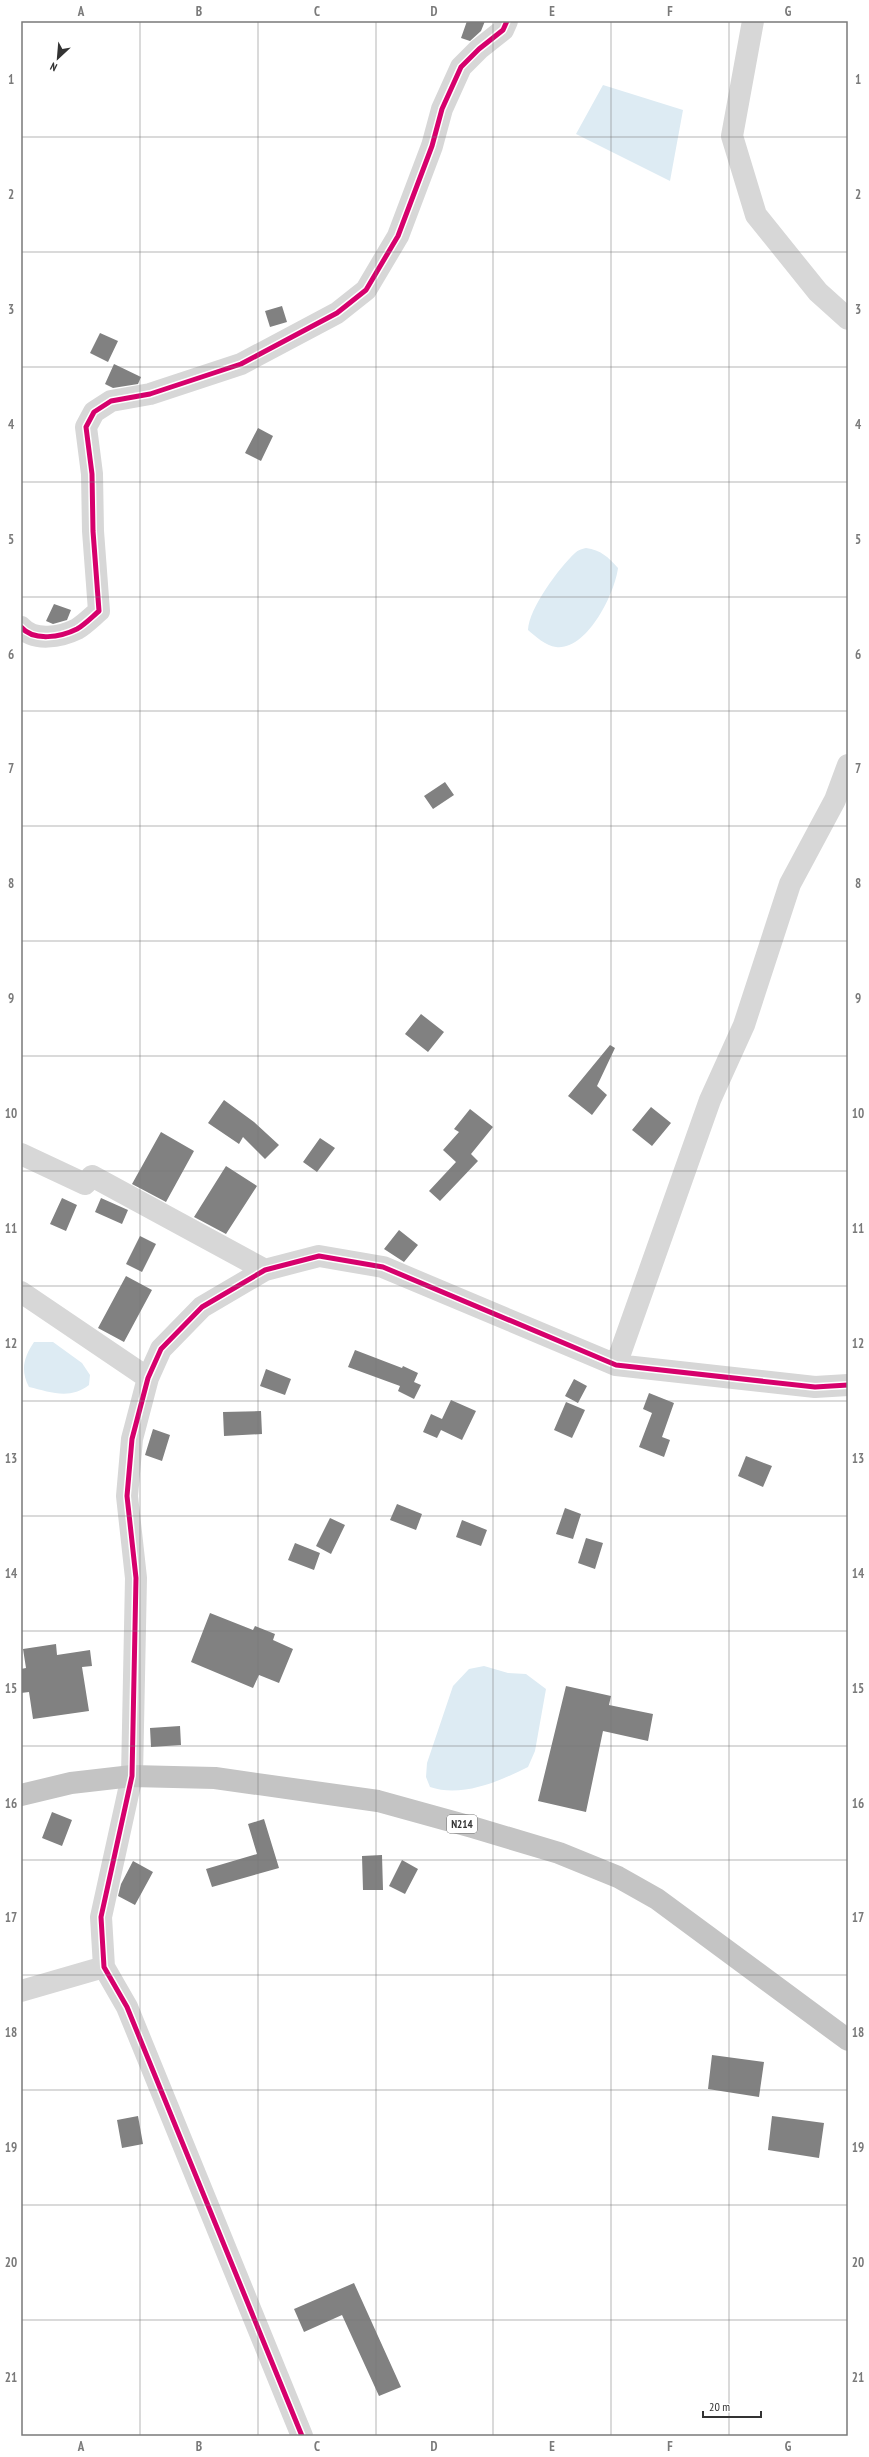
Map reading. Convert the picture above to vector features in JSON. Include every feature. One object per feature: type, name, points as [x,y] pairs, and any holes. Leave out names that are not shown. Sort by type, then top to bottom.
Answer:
[{"type":"highway","name":"N214","points":[[21,1795],[71,1783],[132,1776],[214,1778],[378,1801],[559,1853],[618,1877],[657,1899],[848,2040]]},
{"type":"street","points":[[21,627],[24,631],[45,638],[77,629],[99,611],[93,531],[92,474],[86,427],[94,412],[112,401],[150,394],[241,364],[337,313],[366,290],[398,236],[432,146],[442,109],[461,67],[478,49],[503,30],[507,21]]},
{"type":"street","points":[[753,21],[732,136],[756,215],[818,292],[848,319]]},
{"type":"street","points":[[616,1365],[710,1100],[744,1025],[790,884],[835,800],[848,765]]},
{"type":"street","points":[[21,1154],[85,1184],[92,1176],[265,1270]]},
{"type":"street","points":[[302,2436],[127,2007],[104,1967],[101,1917],[132,1776],[136,1578],[127,1496],[132,1439],[148,1378],[161,1349],[202,1307],[265,1270],[319,1256],[384,1267],[616,1365],[815,1387],[848,1385]]},
{"type":"street","points":[[21,1292],[148,1378]]},
{"type":"street","points":[[21,1991],[104,1967]]},
{"type":"shaded area","points":[[603,85],[683,110],[670,181],[576,134]]},
{"type":"shaded area","points":[[586,548],[596,550],[604,555],[618,568],[616,579],[598,618],[578,640],[567,646],[556,647],[548,645],[528,630],[530,621],[539,600],[553,578],[575,553]]},
{"type":"shaded area","points":[[34,1342],[53,1342],[82,1363],[90,1375],[89,1385],[82,1390],[67,1394],[52,1393],[29,1387],[26,1381],[24,1364]]},
{"type":"shaded area","points":[[484,1666],[508,1673],[526,1674],[546,1689],[535,1751],[528,1767],[505,1778],[468,1789],[442,1790],[430,1787],[426,1777],[427,1763],[453,1686],[469,1669]]},
{"type":"building","points":[[467,21],[485,21],[481,31],[470,41],[461,38]]},
{"type":"building","points":[[282,306],[287,322],[270,327],[265,311]]},
{"type":"building","points":[[100,333],[118,341],[108,362],[90,353]]},
{"type":"building","points":[[114,364],[141,377],[138,384],[113,388],[105,384]]},
{"type":"building","points":[[258,428],[273,436],[261,461],[245,453]]},
{"type":"building","points":[[54,604],[71,610],[67,620],[53,624],[46,621]]},
{"type":"building","points":[[445,782],[454,795],[433,809],[424,796]]},
{"type":"building","points":[[421,1014],[444,1032],[428,1052],[405,1034]]},
{"type":"building","points":[[610,1045],[615,1048],[597,1086],[607,1095],[592,1115],[568,1096]]},
{"type":"building","points":[[224,1100],[254,1122],[279,1145],[265,1159],[243,1137],[239,1144],[208,1123]]},
{"type":"building","points":[[651,1107],[671,1123],[652,1146],[632,1130]]},
{"type":"building","points":[[470,1109],[493,1127],[471,1154],[478,1161],[440,1201],[429,1191],[456,1162],[443,1150],[459,1132],[454,1129]]},
{"type":"building","points":[[161,1132],[194,1151],[166,1202],[132,1184]]},
{"type":"building","points":[[320,1138],[335,1148],[317,1172],[303,1162]]},
{"type":"building","points":[[226,1166],[257,1186],[226,1234],[194,1217]]},
{"type":"building","points":[[62,1198],[77,1205],[66,1231],[50,1224]]},
{"type":"building","points":[[101,1198],[128,1210],[122,1224],[95,1212]]},
{"type":"building","points":[[399,1230],[418,1245],[404,1262],[384,1249]]},
{"type":"building","points":[[140,1236],[156,1244],[142,1272],[126,1264]]},
{"type":"building","points":[[126,1276],[152,1290],[124,1342],[98,1328]]},
{"type":"building","points":[[355,1350],[402,1368],[403,1366],[418,1373],[414,1382],[421,1385],[414,1399],[398,1391],[400,1386],[348,1367]]},
{"type":"building","points":[[266,1369],[291,1379],[285,1395],[260,1386]]},
{"type":"building","points":[[574,1379],[587,1386],[578,1403],[565,1396]]},
{"type":"building","points":[[649,1393],[674,1403],[662,1437],[670,1440],[664,1457],[639,1447],[652,1413],[643,1409]]},
{"type":"building","points":[[451,1400],[476,1411],[462,1440],[441,1430],[437,1438],[423,1432],[431,1414],[442,1419]]},
{"type":"building","points":[[566,1402],[585,1410],[572,1438],[554,1430]]},
{"type":"building","points":[[261,1411],[262,1434],[224,1436],[223,1412]]},
{"type":"building","points":[[153,1429],[170,1435],[162,1461],[145,1455]]},
{"type":"building","points":[[746,1456],[772,1466],[763,1487],[738,1476]]},
{"type":"building","points":[[397,1504],[422,1514],[416,1530],[390,1520]]},
{"type":"building","points":[[565,1508],[581,1514],[573,1539],[556,1534]]},
{"type":"building","points":[[330,1518],[345,1525],[331,1554],[316,1546]]},
{"type":"building","points":[[462,1520],[487,1530],[481,1546],[456,1537]]},
{"type":"building","points":[[586,1538],[603,1543],[595,1569],[578,1563]]},
{"type":"building","points":[[295,1543],[320,1553],[314,1570],[288,1560]]},
{"type":"building","points":[[210,1613],[253,1630],[255,1626],[275,1634],[273,1640],[293,1649],[279,1683],[259,1675],[253,1688],[191,1662]]},
{"type":"building","points":[[56,1644],[57,1655],[90,1650],[92,1666],[82,1667],[89,1711],[33,1719],[29,1692],[21,1693],[21,1669],[26,1668],[23,1649]]},
{"type":"building","points":[[566,1686],[611,1696],[609,1705],[653,1714],[648,1741],[603,1731],[586,1812],[538,1801]]},
{"type":"building","points":[[180,1726],[181,1745],[151,1747],[150,1728]]},
{"type":"building","points":[[52,1812],[72,1820],[62,1846],[42,1838]]},
{"type":"building","points":[[264,1819],[279,1868],[212,1887],[206,1869],[257,1854],[248,1824]]},
{"type":"building","points":[[382,1855],[383,1890],[363,1890],[362,1856]]},
{"type":"building","points":[[402,1860],[418,1869],[405,1894],[389,1886]]},
{"type":"building","points":[[133,1861],[153,1872],[135,1905],[118,1896],[121,1884]]},
{"type":"building","points":[[712,2055],[764,2062],[759,2097],[708,2089]]},
{"type":"building","points":[[138,2116],[143,2144],[122,2148],[117,2120]]},
{"type":"building","points":[[772,2116],[824,2123],[819,2158],[768,2150]]},
{"type":"building","points":[[354,2283],[401,2387],[379,2396],[342,2315],[304,2332],[294,2309]]},
{"type":"cycle path","points":[[21,627],[26,632],[33,635],[48,637],[56,636],[77,629],[99,611],[93,531],[92,474],[86,427],[94,412],[111,401],[150,394],[241,364],[337,313],[366,290],[398,236],[432,146],[442,109],[461,67],[479,49],[503,30],[507,21]]},
{"type":"cycle path","points":[[302,2436],[127,2007],[104,1967],[101,1917],[132,1776],[136,1578],[127,1496],[132,1439],[148,1378],[161,1349],[202,1307],[265,1270],[319,1256],[383,1267],[616,1365],[815,1387],[848,1385]]}]
